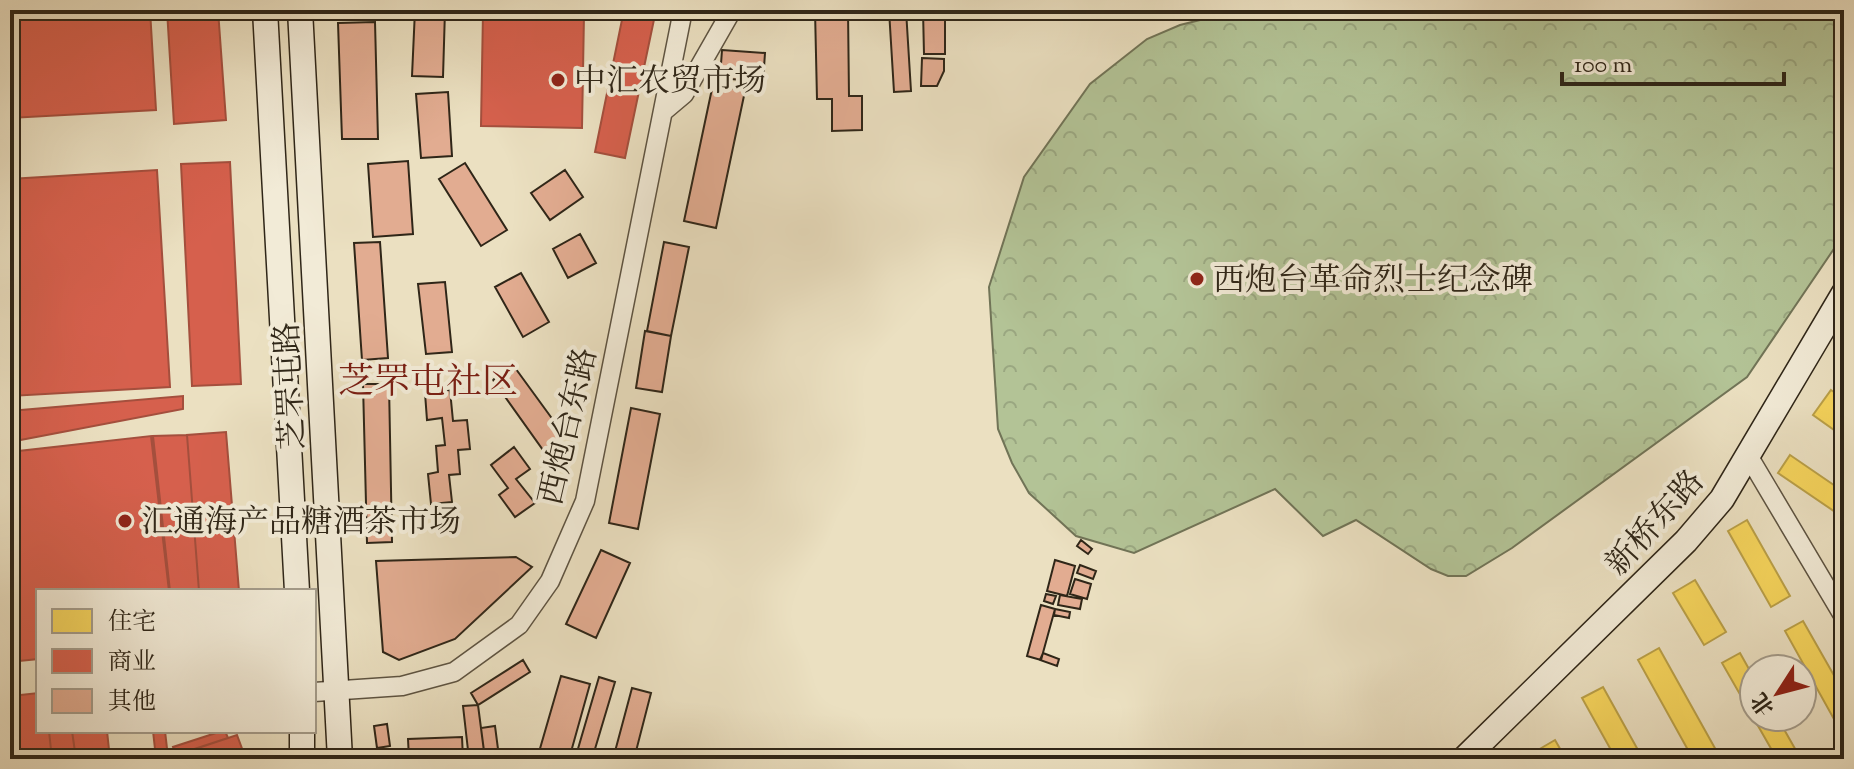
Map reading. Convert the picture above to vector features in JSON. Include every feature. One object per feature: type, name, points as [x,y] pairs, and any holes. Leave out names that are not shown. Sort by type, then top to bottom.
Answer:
[{"type":"main road","name":"芝罘屯路","points":[[265,10],[297,589]]},
{"type":"main road","name":"芝罘屯路","points":[[300,10],[326,692],[340,759]]},
{"type":"main road","name":"新桥东路","points":[[1464,759],[1686,541],[1722,499],[1844,293]]},
{"type":"main road","points":[[302,733],[302,759]]},
{"type":"street","name":"西炮台东路","points":[[326,692],[402,686],[454,672],[519,625],[550,581],[585,501],[683,10]]},
{"type":"street","points":[[665,110],[684,94],[732,10]]},
{"type":"street","points":[[1749,457],[1844,617]]},
{"type":"green space","points":[[1240,10],[1844,10],[1844,234],[1747,377],[1512,548],[1466,576],[1448,576],[1431,569],[1356,520],[1323,536],[1275,489],[1134,553],[1076,536],[1029,493],[998,429],[989,287],[1024,177],[1090,84],[1147,39],[1180,25]]},
{"type":"building: 住宅","points":[[1831,390],[1844,399],[1844,437],[1813,415]]},
{"type":"building: 住宅","points":[[1790,455],[1844,492],[1844,518],[1778,473]]},
{"type":"building: 住宅","points":[[1747,520],[1790,596],[1771,607],[1728,531]]},
{"type":"building: 住宅","points":[[1695,580],[1726,632],[1704,645],[1673,593]]},
{"type":"building: 住宅","points":[[1803,621],[1844,693],[1844,728],[1840,730],[1818,690],[1818,653],[1797,653],[1785,631]]},
{"type":"building: 住宅","points":[[1659,648],[1721,759],[1693,759],[1638,660]]},
{"type":"building: 住宅","points":[[1738,654],[1738,691],[1722,663]]},
{"type":"building: 住宅","points":[[1603,687],[1643,759],[1616,759],[1582,698]]},
{"type":"building: 住宅","points":[[1762,733],[1786,733],[1798,754],[1790,759],[1777,759]]},
{"type":"building: 住宅","points":[[1555,740],[1566,759],[1534,759],[1531,754]]},
{"type":"building: 商业","points":[[10,10],[150,10],[156,110],[10,118]]},
{"type":"building: 商业","points":[[167,10],[218,10],[226,120],[174,124]]},
{"type":"building: 商业","points":[[624,10],[656,10],[625,158],[595,152]]},
{"type":"building: 商业","points":[[483,12],[584,14],[582,128],[481,126]]},
{"type":"building: 商业","points":[[230,162],[241,384],[192,386],[181,164]]},
{"type":"building: 商业","points":[[157,170],[170,387],[10,396],[10,179]]},
{"type":"building: 商业","points":[[183,396],[183,409],[10,442],[10,411]]},
{"type":"building: 商业","points":[[226,432],[239,589],[199,589],[187,435]]},
{"type":"building: 商业","points":[[187,435],[199,589],[170,589],[153,436]]},
{"type":"building: 商业","points":[[151,436],[169,589],[36,589],[36,659],[10,662],[10,452]]},
{"type":"building: 商业","points":[[36,693],[36,733],[49,733],[52,759],[19,759],[12,696]]},
{"type":"building: 商业","points":[[49,733],[72,733],[76,759],[52,759]]},
{"type":"building: 商业","points":[[72,733],[107,733],[110,759],[76,759]]},
{"type":"building: 商业","points":[[153,733],[165,733],[168,757],[156,758]]},
{"type":"building: 商业","points":[[216,733],[226,733],[228,738],[176,755],[173,747]]},
{"type":"building: 商业","points":[[237,735],[244,754],[230,759],[165,759]]},
{"type":"building: 其他","points":[[415,10],[445,10],[443,77],[412,76]]},
{"type":"building: 其他","points":[[815,10],[848,10],[849,96],[862,96],[862,130],[832,131],[832,99],[817,99]]},
{"type":"building: 其他","points":[[889,10],[906,10],[911,91],[894,92]]},
{"type":"building: 其他","points":[[923,10],[945,10],[945,54],[924,54]]},
{"type":"building: 其他","points":[[375,22],[378,139],[342,139],[338,23]]},
{"type":"building: 其他","points":[[722,50],[765,53],[763,82],[720,78]]},
{"type":"building: 其他","points":[[922,58],[944,59],[944,71],[937,86],[921,86]]},
{"type":"building: 其他","points":[[713,84],[745,91],[716,228],[684,221]]},
{"type":"building: 其他","points":[[448,92],[452,156],[421,158],[416,94]]},
{"type":"building: 其他","points":[[408,161],[413,234],[373,237],[368,164]]},
{"type":"building: 其他","points":[[465,163],[507,230],[481,246],[439,179]]},
{"type":"building: 其他","points":[[565,170],[583,197],[550,220],[531,193]]},
{"type":"building: 其他","points":[[580,234],[596,263],[568,278],[553,249]]},
{"type":"building: 其他","points":[[380,242],[388,358],[362,360],[354,243]]},
{"type":"building: 其他","points":[[664,242],[689,247],[671,336],[647,331]]},
{"type":"building: 其他","points":[[521,273],[549,322],[523,337],[495,287]]},
{"type":"building: 其他","points":[[445,282],[452,352],[426,354],[418,284]]},
{"type":"building: 其他","points":[[645,331],[671,336],[662,392],[636,388]]},
{"type":"building: 其他","points":[[513,365],[564,435],[543,450],[493,380]]},
{"type":"building: 其他","points":[[363,384],[389,384],[392,542],[367,543]]},
{"type":"building: 其他","points":[[450,390],[453,421],[467,420],[470,449],[458,450],[460,474],[449,475],[452,502],[431,504],[428,474],[438,472],[436,446],[445,445],[442,418],[427,420],[425,393]]},
{"type":"building: 其他","points":[[631,408],[660,414],[638,529],[609,523]]},
{"type":"building: 其他","points":[[514,447],[530,469],[516,479],[535,503],[515,517],[499,495],[508,488],[491,465]]},
{"type":"building: 其他","points":[[1081,540],[1092,549],[1088,554],[1077,546]]},
{"type":"building: 其他","points":[[601,550],[630,563],[596,638],[566,624]]},
{"type":"building: 其他","points":[[516,557],[532,567],[455,639],[399,660],[383,652],[376,561]]},
{"type":"building: 其他","points":[[1055,560],[1075,566],[1067,596],[1047,591]]},
{"type":"building: 其他","points":[[1080,565],[1096,571],[1093,579],[1077,573]]},
{"type":"building: 其他","points":[[1075,579],[1091,584],[1087,599],[1070,594]]},
{"type":"building: 其他","points":[[1046,594],[1056,596],[1053,604],[1044,601]]},
{"type":"building: 其他","points":[[1060,595],[1082,599],[1080,609],[1058,605]]},
{"type":"building: 其他","points":[[1041,605],[1055,609],[1041,660],[1027,656]]},
{"type":"building: 其他","points":[[1055,609],[1070,612],[1069,618],[1054,615]]},
{"type":"building: 其他","points":[[1043,653],[1059,659],[1057,666],[1040,660]]},
{"type":"building: 其他","points":[[523,660],[530,672],[478,705],[471,693]]},
{"type":"building: 其他","points":[[561,676],[590,684],[569,759],[537,759]]},
{"type":"building: 其他","points":[[599,677],[615,682],[592,759],[575,759]]},
{"type":"building: 其他","points":[[632,688],[651,693],[634,759],[613,759]]},
{"type":"building: 其他","points":[[478,705],[485,759],[469,759],[463,706]]},
{"type":"building: 其他","points":[[387,724],[390,746],[377,748],[374,726]]},
{"type":"building: 其他","points":[[495,726],[498,749],[484,751],[481,728]]},
{"type":"building: 其他","points":[[462,737],[463,759],[409,759],[408,739]]},
{"type":"place","name":"中汇农贸市场","points":[[558,80]]},
{"type":"place","name":"西炮台革命烈士纪念碑","points":[[1197,279]]},
{"type":"place","name":"汇通海产品糖酒茶市场","points":[[125,521]]},
{"type":"district","name":"芝罘屯社区","points":[[428,380]]}]
